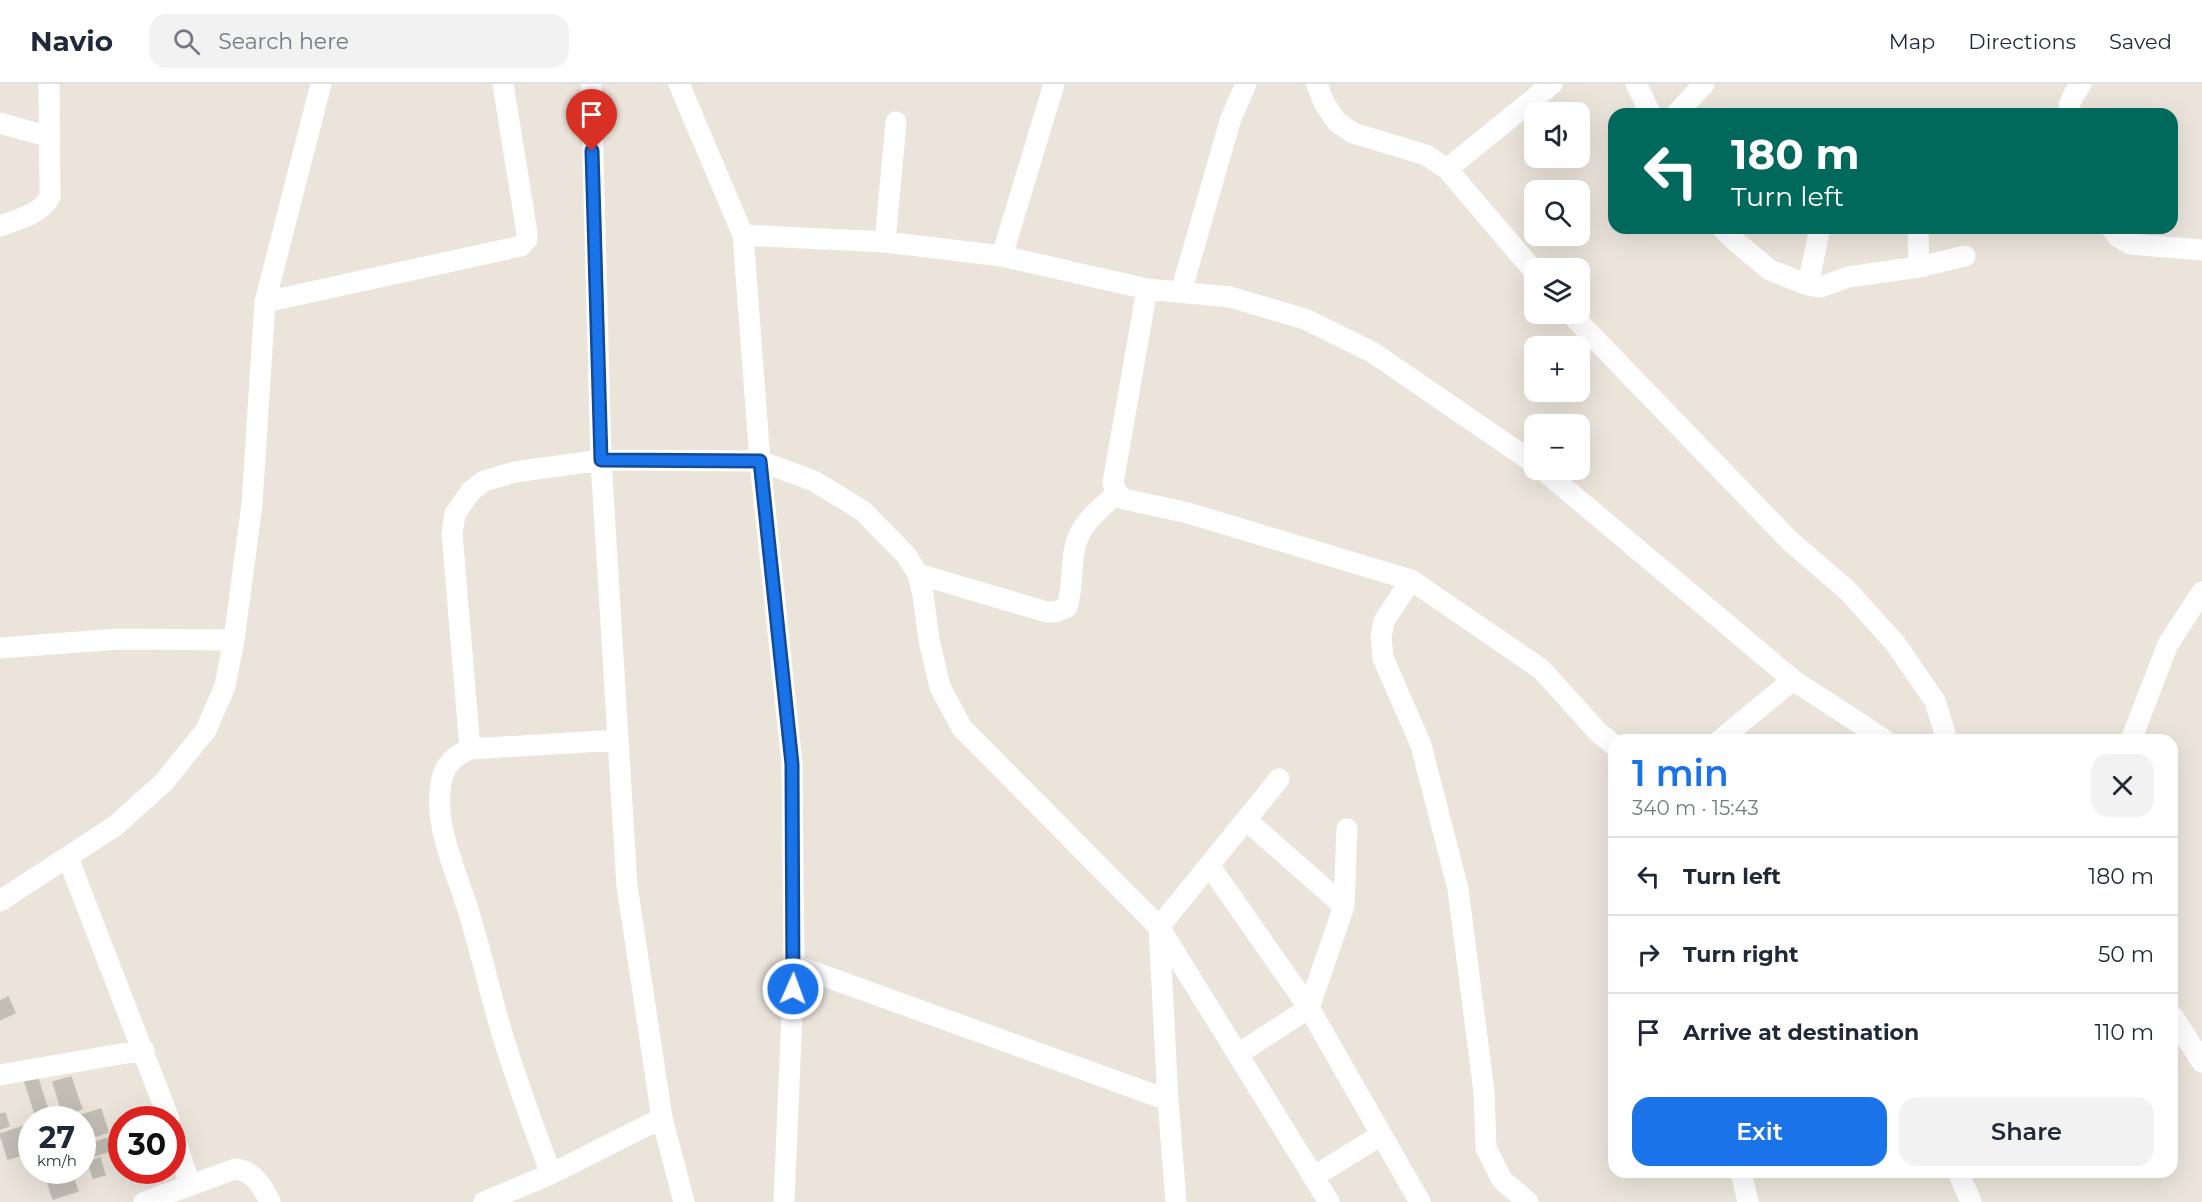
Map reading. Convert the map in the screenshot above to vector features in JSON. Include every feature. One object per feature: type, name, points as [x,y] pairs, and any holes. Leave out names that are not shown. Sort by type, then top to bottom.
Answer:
[{"type":"street","points":[[0,226],[37,212],[45,206],[50,197],[49,84]]},
{"type":"street","points":[[0,901],[115,826],[164,782],[206,730],[225,686],[234,640],[252,504],[265,302],[321,84]]},
{"type":"street","points":[[265,302],[521,246],[527,238],[527,233],[503,84]]},
{"type":"street","points":[[591,84],[601,460],[627,885],[662,1118],[684,1202]]},
{"type":"street","points":[[679,84],[743,235],[760,461],[792,764],[794,965],[784,1202]]},
{"type":"street","points":[[1002,256],[1054,84]]},
{"type":"street","points":[[1181,292],[1231,118],[1246,84]]},
{"type":"street","points":[[1317,84],[1324,103],[1337,122],[1353,133],[1426,155],[1447,169],[1524,259]]},
{"type":"street","points":[[1447,169],[1552,84]]},
{"type":"street","points":[[1636,84],[1648,108]]},
{"type":"street","points":[[1682,108],[1704,84]]},
{"type":"street","points":[[2069,108],[2081,84]]},
{"type":"street","points":[[885,242],[896,122]]},
{"type":"street","points":[[0,123],[50,136]]},
{"type":"street","points":[[1728,234],[1770,270],[1808,285],[1821,287],[1848,277],[1919,267],[1965,256]]},
{"type":"street","points":[[1808,285],[1819,234]]},
{"type":"street","points":[[1917,234],[1919,267]]},
{"type":"street","points":[[2116,234],[2130,244],[2202,250]]},
{"type":"street","points":[[743,235],[885,242],[1002,256],[1147,289],[1230,297],[1305,319],[1372,352],[1524,457]]},
{"type":"street","points":[[1147,289],[1113,483],[1117,493],[1124,499],[1188,513],[1411,580],[1541,669],[1608,740]]},
{"type":"street","points":[[1581,324],[1789,540],[1846,590],[1895,643],[1935,702],[1945,734]]},
{"type":"street","points":[[471,749],[452,533],[455,514],[471,491],[484,481],[514,472],[601,460],[760,461],[814,481],[863,511],[906,555],[918,574],[929,640],[940,687],[962,728],[1159,927],[1329,1202]]},
{"type":"street","points":[[1555,480],[1793,680],[1876,734]]},
{"type":"street","points":[[918,574],[1047,612],[1055,612],[1067,607],[1075,544],[1081,531],[1089,519],[1117,493]]},
{"type":"street","points":[[1411,580],[1384,621],[1381,637],[1383,658],[1421,745],[1458,889],[1484,1092],[1486,1148],[1502,1180],[1528,1202]]},
{"type":"street","points":[[2133,734],[2168,644],[2202,592]]},
{"type":"street","points":[[0,648],[118,639],[234,640]]},
{"type":"street","points":[[1726,734],[1793,680]]},
{"type":"street","points":[[551,1174],[506,1049],[469,914],[441,825],[440,790],[444,771],[450,761],[471,749],[618,740]]},
{"type":"street","points":[[1176,1202],[1159,927],[1279,779]]},
{"type":"street","points":[[1246,820],[1344,906]]},
{"type":"street","points":[[1238,1054],[1309,1008],[1344,906],[1347,829]]},
{"type":"street","points":[[68,858],[164,1106]]},
{"type":"street","points":[[1209,865],[1309,1008],[1420,1202]]},
{"type":"street","points":[[794,965],[1168,1100]]},
{"type":"street","points":[[2178,1024],[2202,1062]]},
{"type":"street","points":[[0,1075],[144,1050]]},
{"type":"street","points":[[484,1202],[551,1174],[662,1118]]},
{"type":"street","points":[[1313,1177],[1381,1135]]},
{"type":"street","points":[[144,1202],[235,1169],[255,1179],[270,1202]]},
{"type":"street","points":[[186,1173],[190,1185]]},
{"type":"street","points":[[1743,1178],[1748,1202]]},
{"type":"street","points":[[1961,1178],[1971,1202]]},
{"type":"building","points":[[8,997],[15,1013],[0,1020],[0,1001]]},
{"type":"building","points":[[37,1076],[47,1106],[33,1106],[24,1079]]},
{"type":"building","points":[[71,1077],[81,1106],[60,1106],[53,1082]]},
{"type":"building","points":[[101,1109],[108,1132],[96,1136],[96,1111]]},
{"type":"building","points":[[5,1113],[9,1126],[0,1129],[0,1114]]},
{"type":"building","points":[[18,1128],[18,1156],[8,1159],[0,1134]]},
{"type":"building","points":[[108,1138],[108,1151],[96,1155],[96,1142]]},
{"type":"building","points":[[100,1158],[105,1175],[96,1177],[96,1159]]},
{"type":"building","points":[[48,1184],[76,1184],[78,1191],[53,1199]]},
{"type":"route","points":[[592,151],[601,460],[760,461],[792,764],[793,989]]}]
